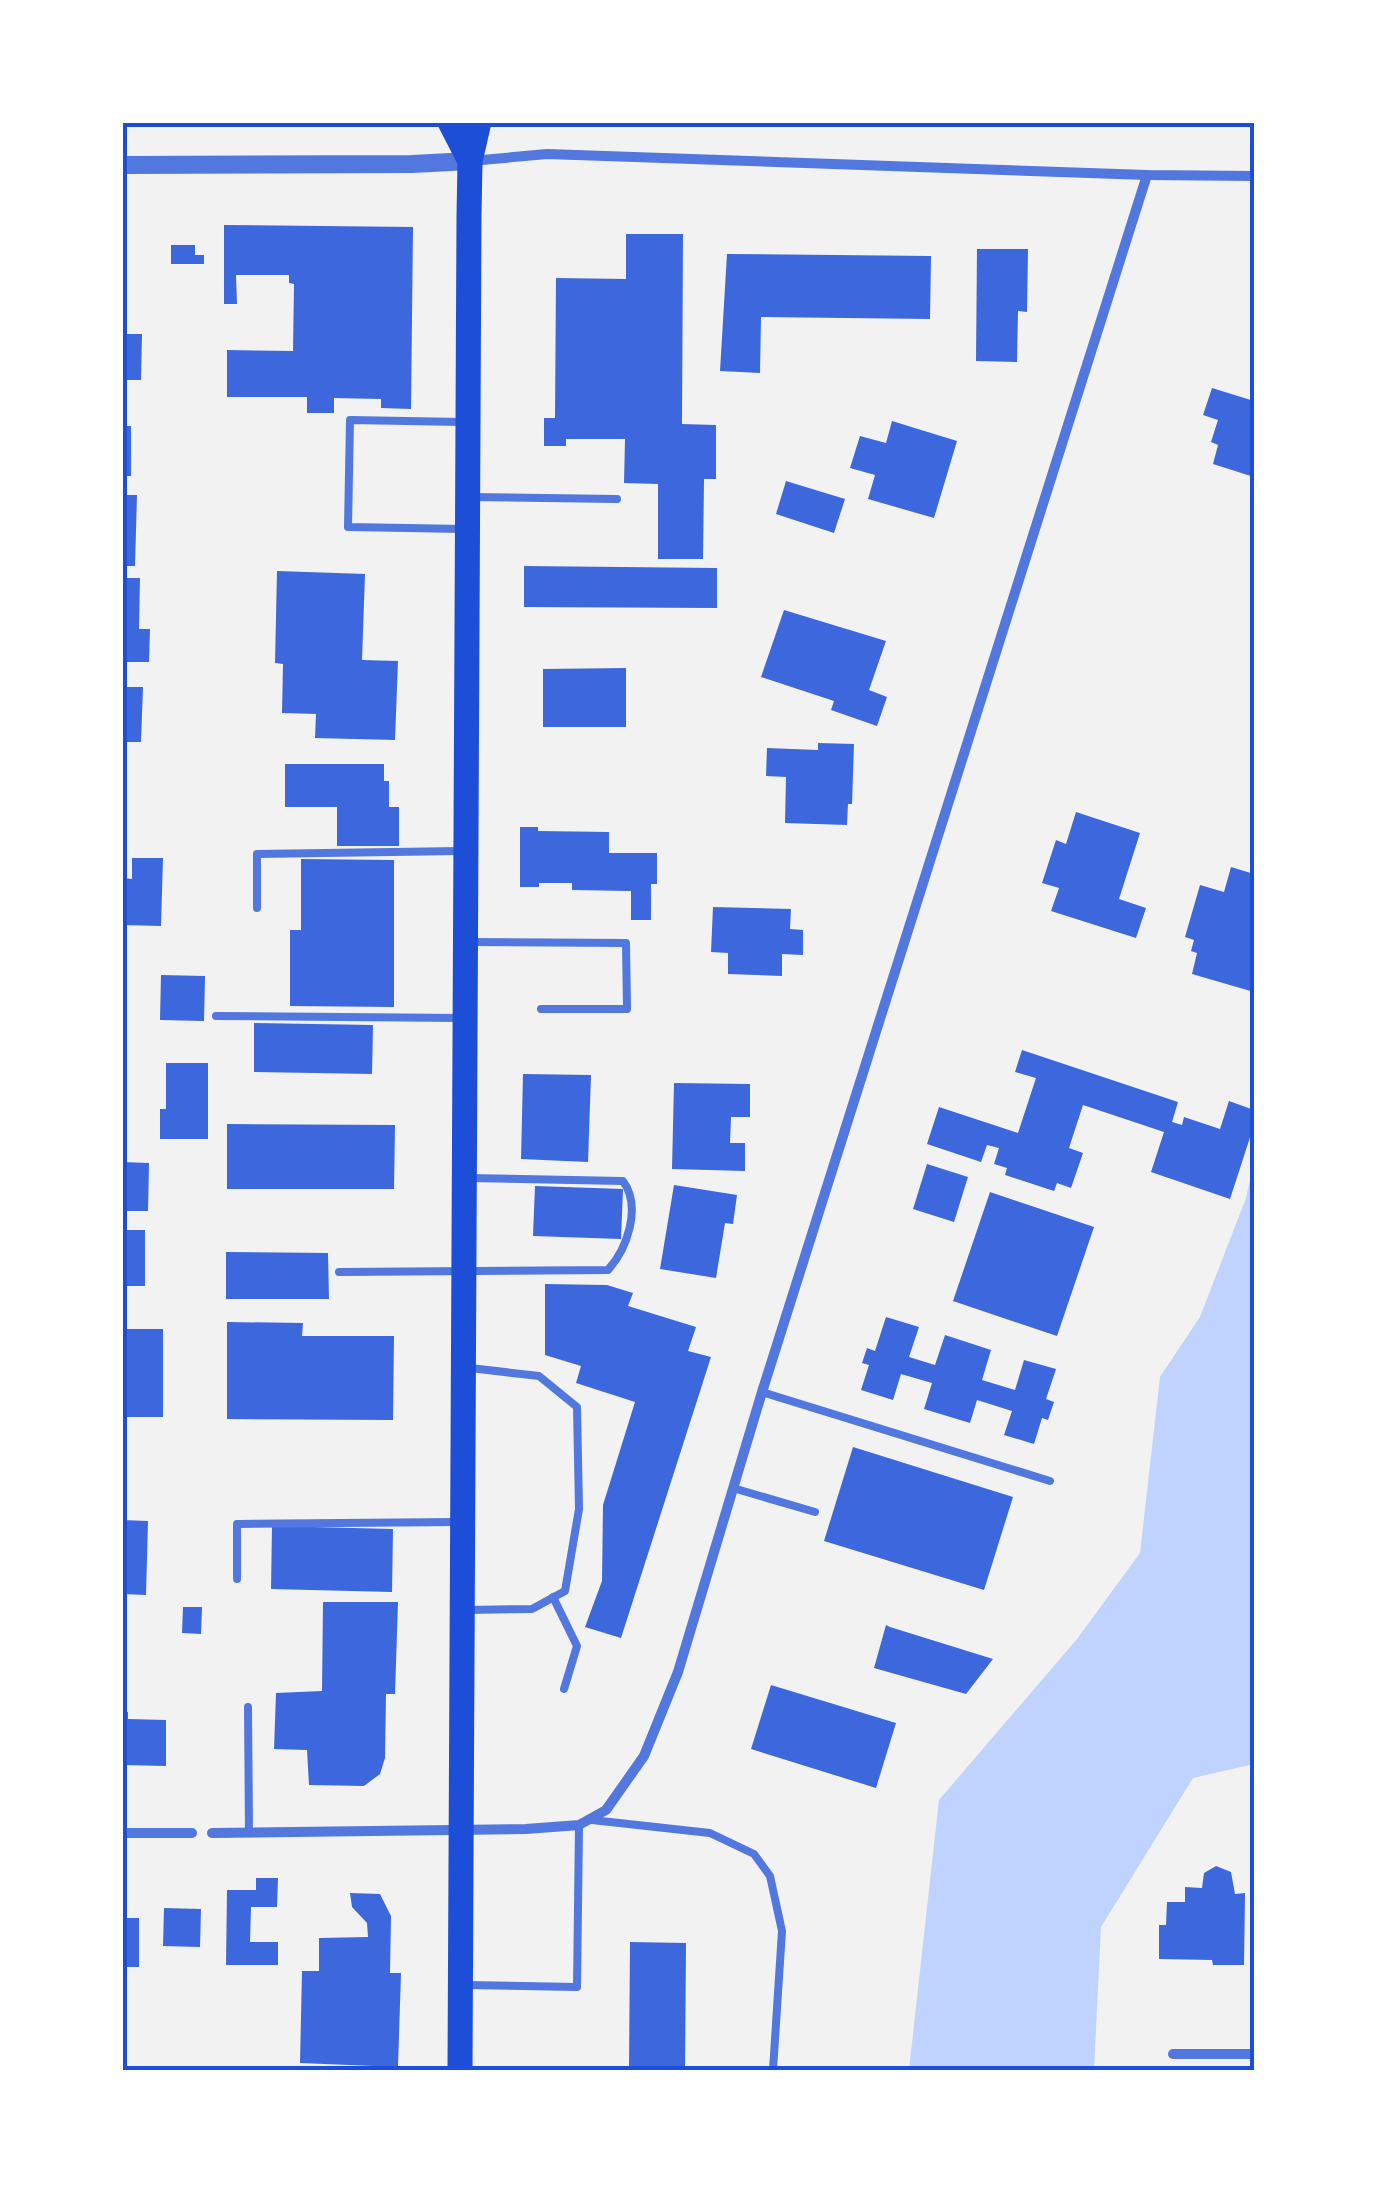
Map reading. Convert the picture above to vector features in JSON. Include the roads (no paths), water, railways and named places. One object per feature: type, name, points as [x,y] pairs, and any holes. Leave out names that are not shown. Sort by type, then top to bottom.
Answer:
[{"type":"main road","points":[[450,122],[470,161]]},
{"type":"main road","points":[[460,2070],[470,161],[480,122]]},
{"type":"street","points":[[122,165],[412,164],[547,154],[1254,176]]},
{"type":"street","points":[[212,1833],[579,1825],[592,1820],[617,1799],[656,1732],[1147,175]]},
{"type":"street","points":[[122,1833],[192,1833]]},
{"type":"street","points":[[1172,2054],[1254,2054]]},
{"type":"lane","points":[[468,422],[350,420],[348,527],[470,529]]},
{"type":"lane","points":[[469,497],[617,498]]},
{"type":"lane","points":[[256,908],[257,854],[464,851]]},
{"type":"lane","points":[[464,942],[626,942],[627,1009],[541,1008]]},
{"type":"lane","points":[[216,1016],[464,1018]]},
{"type":"lane","points":[[339,1272],[608,1270],[622,1254],[632,1211],[630,1190],[624,1181],[464,1178]]},
{"type":"lane","points":[[462,1610],[532,1609],[566,1591],[579,1509],[576,1407],[539,1376],[463,1368]]},
{"type":"lane","points":[[762,1392],[1050,1482]]},
{"type":"lane","points":[[732,1488],[814,1512]]},
{"type":"lane","points":[[237,1580],[238,1524],[462,1522]]},
{"type":"lane","points":[[553,1598],[577,1646],[564,1689]]},
{"type":"lane","points":[[248,1707],[249,1832]]},
{"type":"lane","points":[[592,1820],[710,1834],[754,1854],[770,1876],[782,1931],[773,2070]]},
{"type":"lane","points":[[460,1985],[577,1987],[579,1825]]},
{"type":"water","points":[[1254,1162],[1254,1764],[1193,1778],[1101,1927],[1094,2070],[909,2070],[939,1800],[1077,1639],[1140,1553],[1160,1377],[1200,1317],[1246,1198]]}]
